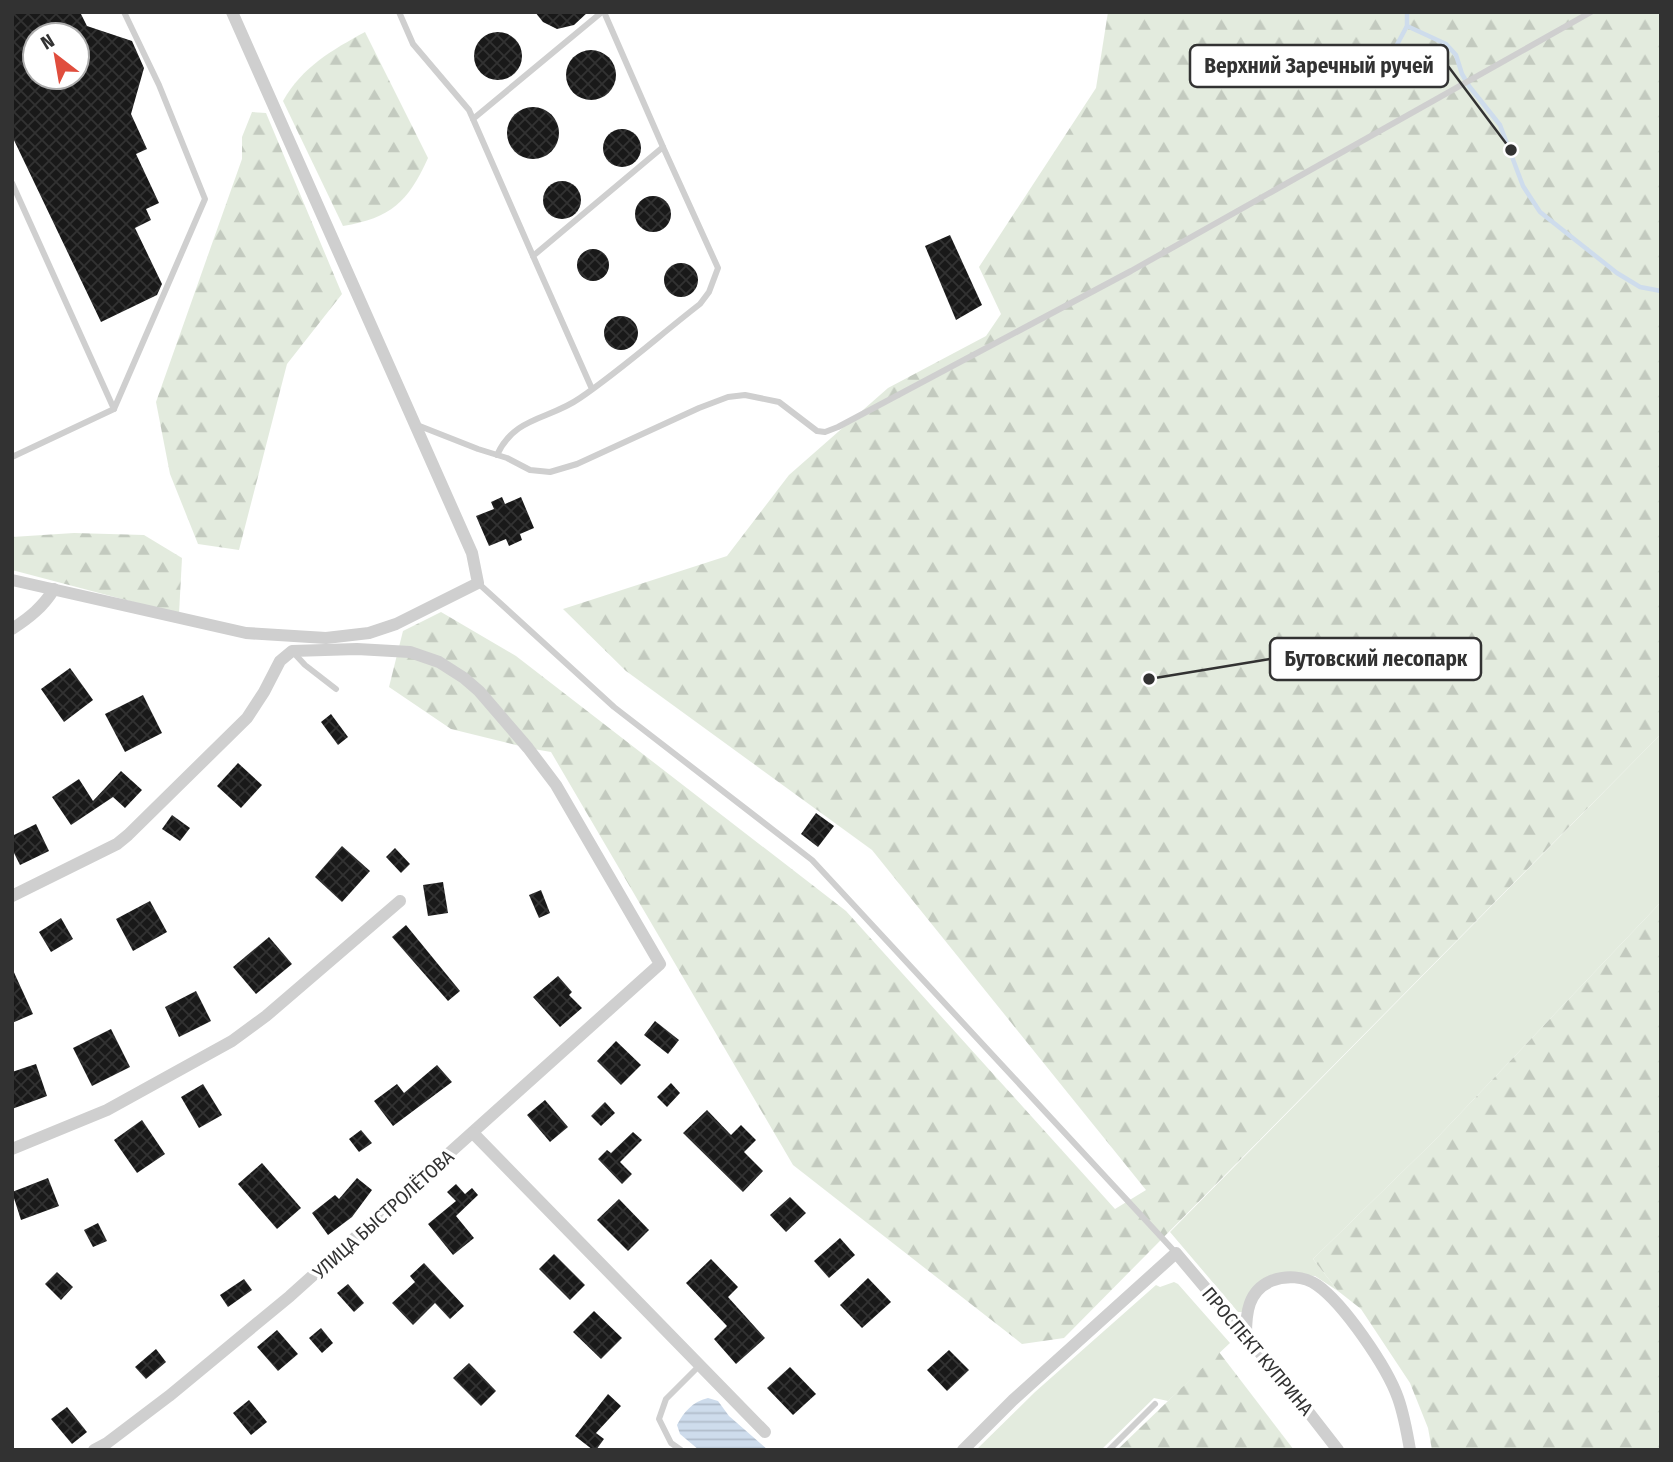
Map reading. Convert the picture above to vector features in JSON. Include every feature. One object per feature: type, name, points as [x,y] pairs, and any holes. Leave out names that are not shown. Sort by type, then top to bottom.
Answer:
[{"type":"street","points":[[12,580],[246,633],[326,638],[369,633],[396,624],[478,583],[472,552],[232,12]]},
{"type":"street","points":[[12,629],[31,617],[54,589]]},
{"type":"street","name":"УЛИЦА БЫСТРОЛЁТОВА","points":[[94,1450],[169,1396],[290,1296],[660,964],[556,785],[479,691],[464,678],[439,662],[410,652],[346,649],[292,651]]},
{"type":"street","points":[[12,896],[117,844],[128,835],[247,718],[280,661],[292,651]]},
{"type":"street","points":[[12,1149],[107,1110],[232,1041],[266,1016],[400,901]]},
{"type":"street","points":[[473,1133],[765,1432]]},
{"type":"street","points":[[964,1450],[1013,1400],[1176,1253]]},
{"type":"street","name":"ПРОСПЕКТ КУПРИНА","points":[[1176,1253],[1338,1450]]},
{"type":"street","points":[[1246,1335],[1249,1304],[1255,1293],[1266,1284],[1287,1277],[1303,1279],[1318,1286],[1357,1330],[1383,1366],[1398,1397],[1410,1450]]},
{"type":"lane","points":[[12,457],[114,409],[205,199],[159,85],[124,12]]},
{"type":"lane","points":[[399,12],[412,44],[469,110],[592,389]]},
{"type":"lane","points":[[473,119],[603,12],[718,268],[716,279],[700,304],[578,400],[508,436],[497,455]]},
{"type":"lane","points":[[416,424],[530,470],[550,472],[577,464],[728,397],[745,395],[779,402],[817,431],[825,432],[1143,264],[1591,12]]},
{"type":"lane","points":[[533,256],[663,147]]},
{"type":"lane","points":[[12,183],[114,409]]},
{"type":"lane","points":[[478,583],[614,707],[812,860],[1176,1253]]},
{"type":"lane","points":[[292,651],[336,689]]},
{"type":"lane","points":[[681,1450],[671,1443],[659,1419],[666,1399],[700,1365]]},
{"type":"lane","points":[[1109,1450],[1155,1404]]},
{"type":"green space","points":[[1108,12],[1661,12],[1661,734],[1064,1338],[1022,1344],[793,1165],[551,752],[451,729],[389,687],[403,631],[441,612],[516,656],[846,911],[1115,1209],[1146,1190],[872,850],[626,671],[563,609],[727,556],[789,475],[888,388],[986,336],[1001,314],[979,267],[1096,88]]},
{"type":"green space","points":[[365,32],[428,158],[405,197],[386,213],[343,226],[283,101],[309,69]]},
{"type":"green space","points":[[252,112],[266,113],[342,294],[287,364],[239,550],[198,544],[170,474],[156,402],[242,159],[242,137]]},
{"type":"green space","points":[[74,533],[144,535],[182,558],[179,614],[12,570],[12,537]]},
{"type":"green space","points":[[1661,734],[1661,902],[1434,1141],[1313,1259],[1338,1291],[1315,1276],[1284,1274],[1242,1312],[1238,1312],[1170,1232]]},
{"type":"green space","points":[[1661,902],[1661,1450],[1432,1450],[1428,1428],[1410,1383],[1361,1309],[1338,1291],[1313,1259],[1434,1141]]},
{"type":"green space","points":[[1174,1282],[1230,1343],[1168,1401],[1154,1398],[1101,1450],[976,1450],[1035,1392],[1156,1285],[1160,1287]]},
{"type":"green space","points":[[1219,1352],[1294,1450],[1117,1450]]},
{"type":"water","points":[[708,1398],[718,1401],[729,1416],[768,1450],[699,1450],[680,1434],[677,1425],[686,1412],[697,1402]]},
{"type":"building","points":[[12,12],[80,12],[84,21],[21,21],[21,91],[91,91],[91,27],[132,41],[144,68],[131,114],[147,149],[136,154],[159,203],[146,209],[151,220],[135,228],[162,284],[157,295],[101,322],[12,136]]},
{"type":"building","points":[[535,12],[588,12],[574,25],[557,29],[543,22]]},
{"type":"building","points":[[498,32],[515,39],[522,56],[515,73],[498,80],[481,73],[474,56],[481,39]]},
{"type":"building","points":[[591,50],[609,57],[616,75],[609,93],[591,100],[573,93],[566,75],[573,57]]},
{"type":"building","points":[[533,107],[543,109],[551,115],[557,123],[557,143],[551,151],[543,157],[533,159],[523,157],[515,151],[509,143],[507,133],[509,123],[515,115],[523,109]]},
{"type":"building","points":[[622,129],[635,135],[641,148],[635,161],[622,167],[609,161],[603,148],[609,135]]},
{"type":"building","points":[[562,181],[576,186],[581,200],[576,214],[562,219],[548,214],[543,200],[548,186]]},
{"type":"building","points":[[653,196],[666,201],[671,214],[666,227],[653,232],[640,227],[635,214],[640,201]]},
{"type":"building","points":[[950,235],[982,305],[956,320],[925,246]]},
{"type":"building","points":[[593,249],[604,254],[609,265],[604,276],[593,281],[582,276],[577,265],[582,254]]},
{"type":"building","points":[[681,263],[693,268],[698,280],[693,292],[681,297],[669,292],[664,280],[669,268]]},
{"type":"building","points":[[621,316],[633,321],[638,333],[633,345],[621,350],[609,345],[604,333],[609,321]]},
{"type":"building","points":[[502,497],[505,504],[521,497],[534,528],[520,534],[522,540],[509,546],[506,539],[489,546],[476,516],[494,509],[491,502]]},
{"type":"building","points":[[70,668],[93,700],[64,722],[41,689]]},
{"type":"building","points":[[143,695],[162,733],[125,752],[105,714]]},
{"type":"building","points":[[331,714],[348,737],[338,745],[321,722]]},
{"type":"building","points":[[238,763],[262,785],[241,808],[217,786]]},
{"type":"building","points":[[121,771],[142,790],[125,808],[113,797],[71,825],[52,797],[79,779],[93,801]]},
{"type":"building","points":[[816,813],[834,826],[818,847],[801,834]]},
{"type":"building","points":[[172,815],[190,828],[180,841],[162,829]]},
{"type":"building","points":[[36,824],[49,851],[20,865],[12,849],[12,836]]},
{"type":"building","points":[[342,846],[370,871],[342,902],[315,877]]},
{"type":"building","points":[[395,848],[410,864],[401,873],[386,857]]},
{"type":"building","points":[[443,882],[448,913],[428,916],[423,885]]},
{"type":"building","points":[[541,890],[550,913],[539,918],[529,895]]},
{"type":"building","points":[[150,901],[167,932],[133,951],[116,919]]},
{"type":"building","points":[[61,918],[73,939],[51,952],[39,932]]},
{"type":"building","points":[[406,925],[460,991],[448,1001],[392,937]]},
{"type":"building","points":[[269,937],[292,964],[256,994],[233,967]]},
{"type":"building","points":[[12,968],[33,1014],[12,1023]]},
{"type":"building","points":[[558,976],[572,992],[569,995],[582,1008],[560,1027],[533,997]]},
{"type":"building","points":[[196,991],[211,1021],[179,1037],[165,1007]]},
{"type":"building","points":[[655,1021],[679,1040],[668,1054],[644,1035]]},
{"type":"building","points":[[111,1029],[130,1067],[92,1086],[73,1048]]},
{"type":"building","points":[[616,1041],[641,1065],[621,1085],[597,1061]]},
{"type":"building","points":[[36,1064],[47,1096],[12,1109],[12,1072]]},
{"type":"building","points":[[437,1065],[452,1082],[393,1126],[374,1101],[397,1084],[404,1093]]},
{"type":"building","points":[[671,1083],[680,1093],[667,1107],[657,1097]]},
{"type":"building","points":[[203,1084],[222,1115],[199,1128],[181,1097]]},
{"type":"building","points":[[545,1100],[568,1127],[550,1142],[527,1115]]},
{"type":"building","points":[[605,1102],[615,1113],[601,1126],[591,1116]]},
{"type":"building","points":[[707,1110],[731,1135],[741,1125],[756,1140],[744,1152],[763,1171],[743,1192],[683,1133]]},
{"type":"building","points":[[142,1120],[165,1154],[137,1173],[114,1140]]},
{"type":"building","points":[[361,1130],[372,1143],[359,1152],[349,1139]]},
{"type":"building","points":[[633,1132],[642,1140],[620,1162],[632,1174],[622,1184],[598,1159],[607,1150],[611,1153]]},
{"type":"building","points":[[262,1163],[301,1208],[277,1229],[238,1184]]},
{"type":"building","points":[[48,1178],[59,1206],[21,1220],[12,1192]]},
{"type":"building","points":[[357,1178],[372,1190],[352,1217],[328,1235],[312,1213],[335,1195],[339,1199]]},
{"type":"building","points":[[456,1184],[465,1194],[472,1188],[478,1195],[456,1216],[474,1238],[453,1255],[428,1224],[456,1201],[447,1192]]},
{"type":"building","points":[[790,1197],[806,1213],[786,1232],[770,1215]]},
{"type":"building","points":[[619,1199],[649,1230],[628,1251],[597,1220]]},
{"type":"building","points":[[98,1223],[107,1241],[93,1247],[84,1230]]},
{"type":"building","points":[[840,1238],[855,1255],[829,1278],[814,1261]]},
{"type":"building","points":[[554,1254],[585,1285],[570,1300],[539,1269]]},
{"type":"building","points":[[711,1259],[738,1287],[728,1297],[765,1338],[736,1364],[714,1339],[727,1326],[686,1283]]},
{"type":"building","points":[[424,1263],[464,1306],[450,1319],[435,1303],[413,1325],[392,1303],[415,1282],[410,1276]]},
{"type":"building","points":[[57,1272],[73,1287],[61,1300],[45,1284]]},
{"type":"building","points":[[868,1278],[891,1302],[862,1328],[840,1305]]},
{"type":"building","points":[[244,1279],[252,1290],[228,1307],[220,1295]]},
{"type":"building","points":[[348,1284],[364,1303],[354,1312],[337,1293]]},
{"type":"building","points":[[594,1311],[622,1338],[601,1359],[573,1332]]},
{"type":"building","points":[[321,1328],[333,1343],[322,1353],[309,1338]]},
{"type":"building","points":[[277,1330],[298,1354],[278,1371],[257,1347]]},
{"type":"building","points":[[156,1349],[166,1362],[146,1379],[135,1367]]},
{"type":"building","points":[[949,1350],[969,1370],[947,1391],[927,1370]]},
{"type":"building","points":[[469,1363],[496,1391],[481,1406],[453,1378]]},
{"type":"building","points":[[790,1367],[816,1394],[793,1415],[767,1388]]},
{"type":"building","points":[[608,1394],[621,1406],[596,1433],[604,1439],[596,1450],[593,1450],[575,1436]]},
{"type":"building","points":[[249,1400],[267,1422],[251,1435],[233,1413]]},
{"type":"building","points":[[67,1407],[87,1432],[72,1444],[51,1419]]},
{"type":"waterway","points":[[1407,12],[1407,26],[1446,44],[1456,55],[1469,86],[1500,125],[1523,186],[1540,212],[1617,273],[1640,287],[1661,291]]},
{"type":"waterway","points":[[1379,78],[1407,26]]},
{"type":"place","name":"Верхний Заречный ручей","points":[[1511,150]]},
{"type":"place","name":"Бутовский лесопарк","points":[[1149,679]]}]
